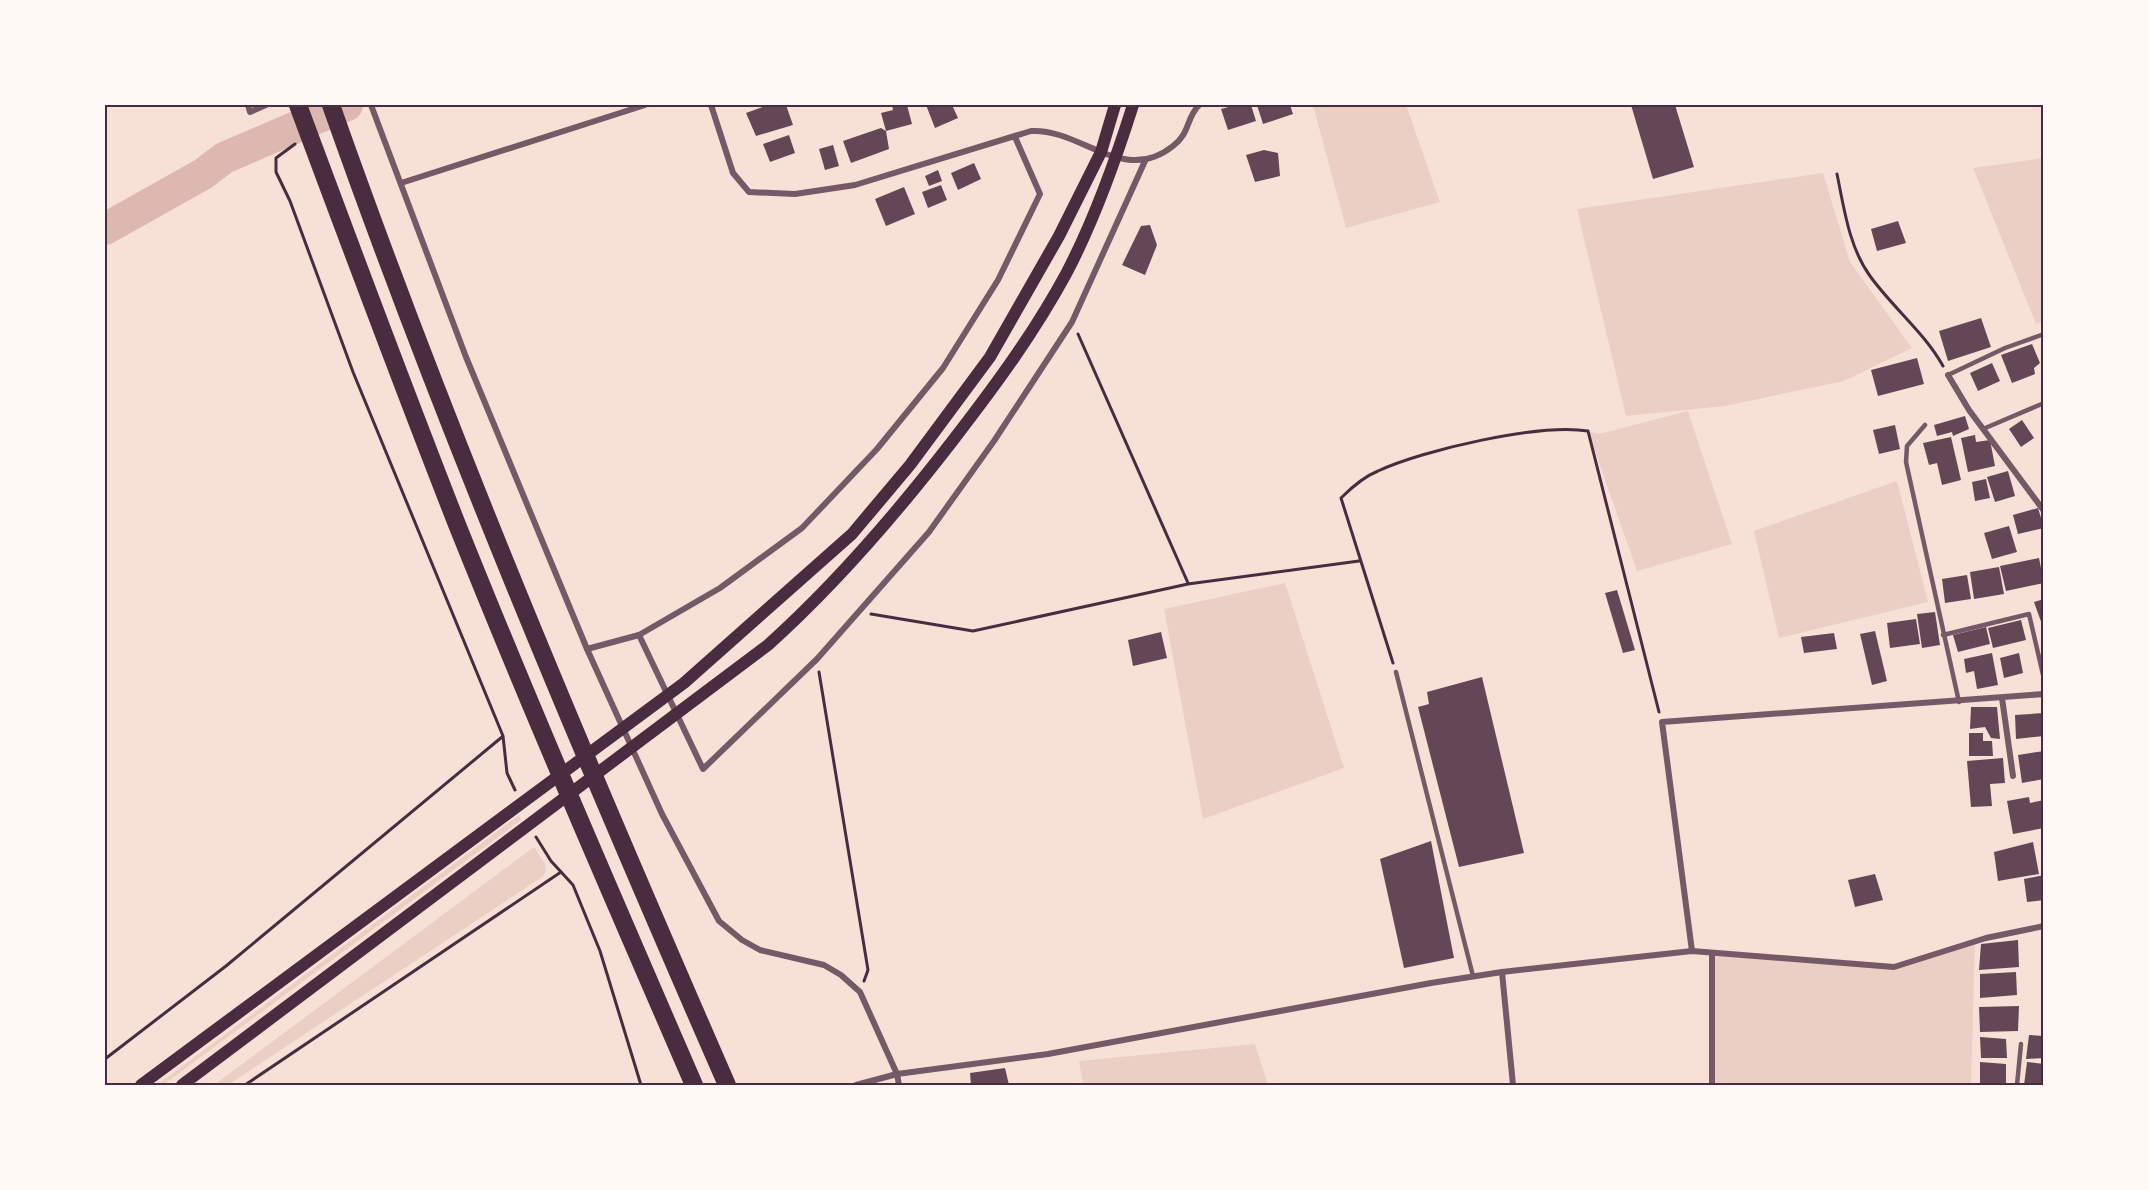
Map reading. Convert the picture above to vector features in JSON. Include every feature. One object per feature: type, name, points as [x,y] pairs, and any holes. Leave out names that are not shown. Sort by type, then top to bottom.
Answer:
[{"type":"highway","points":[[298,105],[306,144],[457,525],[591,849],[694,1085]]},
{"type":"highway","points":[[331,105],[485,514],[619,837],[727,1085]]},
{"type":"main road","points":[[141,1085],[684,683],[852,534],[910,465],[990,357],[1059,236],[1101,152],[1117,105]]},
{"type":"main road","points":[[182,1085],[768,645],[811,606],[911,494],[1008,369],[1067,272],[1116,158],[1133,105]]},
{"type":"street","points":[[248,105],[250,112],[266,105]]},
{"type":"street","points":[[371,105],[466,357],[586,649],[662,814],[719,921],[742,940],[760,950],[824,964],[860,992],[897,1074],[899,1085]]},
{"type":"street","points":[[401,183],[645,105]]},
{"type":"street","points":[[711,105],[733,173],[749,192],[795,194],[855,185],[1030,131],[1047,130],[1116,158],[1145,161],[1172,147],[1186,134],[1190,114],[1199,105]]},
{"type":"street","points":[[1117,105],[1129,119]]},
{"type":"street","points":[[586,649],[639,635],[720,588],[802,528],[877,449],[943,368],[998,280],[1040,194],[1015,137]]},
{"type":"street","points":[[639,635],[703,769],[817,659],[929,532],[994,441],[1072,322],[1145,161]]},
{"type":"street","points":[[1948,375],[1983,429],[2044,511]]},
{"type":"street","points":[[1692,951],[1662,722],[2044,694]]},
{"type":"street","points":[[2002,698],[2013,776]]},
{"type":"street","points":[[856,1085],[897,1074],[1048,1054],[1502,972],[1692,951],[1894,967],[1986,938],[2044,926]]},
{"type":"street","points":[[1712,953],[1712,1085]]},
{"type":"street","points":[[1502,972],[1513,1085]]},
{"type":"lane","points":[[1948,375],[2005,348],[2044,334]]},
{"type":"lane","points":[[1983,429],[2044,403]]},
{"type":"lane","points":[[1925,425],[1906,447],[1906,462],[1959,702]]},
{"type":"lane","points":[[1943,635],[2029,614],[2044,679]]},
{"type":"lane","points":[[1396,672],[1473,976]]},
{"type":"lane","points":[[2017,1085],[2021,1044]]},
{"type":"path","points":[[306,144],[276,159],[276,172],[290,201],[353,372],[503,736],[507,773],[516,793]]},
{"type":"path","points":[[1837,174],[1847,224],[1869,274],[1894,306],[1930,342],[1948,375]]},
{"type":"path","points":[[1072,322],[1188,584]]},
{"type":"path","points":[[1396,672],[1359,561],[1341,498],[1358,482],[1378,471],[1413,458],[1473,444],[1559,429],[1588,431],[1662,722]]},
{"type":"path","points":[[859,612],[973,631],[1188,584],[1359,561]]},
{"type":"path","points":[[817,659],[868,970],[860,992]]},
{"type":"path","points":[[105,1059],[226,966],[503,736]]},
{"type":"path","points":[[534,833],[561,872],[573,885],[600,951],[641,1085]]},
{"type":"path","points":[[244,1085],[561,872]]},
{"type":"shaded area","points":[[1313,105],[1406,105],[1440,202],[1346,228]]},
{"type":"shaded area","points":[[2044,158],[2044,321],[2036,324],[1973,168]]},
{"type":"shaded area","points":[[1823,173],[1850,262],[1912,348],[1844,381],[1725,406],[1626,416],[1577,209]]},
{"type":"shaded area","points":[[1688,411],[1732,544],[1637,571],[1588,431],[1599,434]]},
{"type":"shaded area","points":[[1897,481],[1928,602],[1779,638],[1754,531]]},
{"type":"shaded area","points":[[1285,583],[1344,768],[1203,819],[1164,609]]},
{"type":"shaded area","points":[[519,815],[521,820],[163,1085],[157,1085]]},
{"type":"shaded area","points":[[534,847],[545,864],[546,871],[542,877],[228,1085],[214,1085]]},
{"type":"shaded area","points":[[1975,942],[1971,1085],[1712,1085],[1712,953],[1894,967]]},
{"type":"shaded area","points":[[1255,1044],[1268,1085],[1083,1085],[1079,1061]]},
{"type":"building","points":[[768,105],[786,105],[793,125],[756,136],[746,113]]},
{"type":"building","points":[[892,105],[907,105],[912,124],[886,131],[881,113],[893,110]]},
{"type":"building","points":[[926,105],[952,105],[958,118],[935,128]]},
{"type":"building","points":[[1236,105],[1251,105],[1256,121],[1228,130],[1221,109]]},
{"type":"building","points":[[1257,105],[1290,105],[1293,114],[1263,124]]},
{"type":"building","points":[[1631,105],[1675,105],[1694,167],[1653,179]]},
{"type":"building","points":[[881,128],[886,131],[889,149],[851,163],[843,141]]},
{"type":"building","points":[[789,135],[795,153],[770,162],[763,144]]},
{"type":"building","points":[[833,145],[839,166],[825,170],[819,149]]},
{"type":"building","points":[[1264,150],[1278,153],[1280,176],[1255,182],[1246,155]]},
{"type":"building","points":[[974,163],[981,179],[958,190],[951,173]]},
{"type":"building","points":[[938,170],[942,181],[929,186],[925,176]]},
{"type":"building","points":[[941,185],[947,200],[928,208],[922,192]]},
{"type":"building","points":[[904,187],[915,214],[886,226],[875,199]]},
{"type":"building","points":[[1898,221],[1906,243],[1877,251],[1871,229]]},
{"type":"building","points":[[1150,225],[1157,245],[1145,275],[1122,265],[1141,226]]},
{"type":"building","points":[[1981,318],[1991,347],[1948,361],[1939,331]]},
{"type":"building","points":[[2032,344],[2040,363],[2034,368],[2035,374],[2012,383],[2001,355]]},
{"type":"building","points":[[1917,358],[1924,384],[1878,396],[1871,370]]},
{"type":"building","points":[[1992,363],[2000,381],[1978,391],[1970,373]]},
{"type":"building","points":[[1965,416],[1969,429],[1953,436],[1952,432],[1937,436],[1934,425]]},
{"type":"building","points":[[2022,420],[2034,438],[2021,447],[2009,429]]},
{"type":"building","points":[[1895,425],[1900,449],[1879,454],[1873,430]]},
{"type":"building","points":[[1975,435],[1976,442],[1990,440],[1995,466],[1968,472],[1961,438]]},
{"type":"building","points":[[1951,437],[1961,480],[1942,485],[1937,463],[1929,465],[1923,443]]},
{"type":"building","points":[[2008,471],[2015,496],[1995,502],[1987,477]]},
{"type":"building","points":[[1986,479],[1990,498],[1975,501],[1972,482]]},
{"type":"building","points":[[2038,508],[2044,528],[2018,534],[2013,515]]},
{"type":"building","points":[[2009,526],[2017,552],[1992,559],[1984,533]]},
{"type":"building","points":[[2039,558],[2044,583],[2006,591],[2000,566]]},
{"type":"building","points":[[1999,567],[2004,594],[1974,599],[1970,572]]},
{"type":"building","points":[[1967,575],[1971,599],[1945,603],[1942,579]]},
{"type":"building","points":[[1617,590],[1635,650],[1623,653],[1605,593]]},
{"type":"building","points":[[2044,599],[2044,630],[2034,602]]},
{"type":"building","points":[[1935,612],[1940,645],[1922,648],[1917,614]]},
{"type":"building","points":[[1916,619],[1920,644],[1890,648],[1887,623]]},
{"type":"building","points":[[2021,620],[2026,640],[1993,648],[1988,628]]},
{"type":"building","points":[[1986,627],[1990,644],[1958,652],[1953,635]]},
{"type":"building","points":[[1875,631],[1887,681],[1872,685],[1860,634]]},
{"type":"building","points":[[1161,632],[1167,658],[1133,666],[1128,640]]},
{"type":"building","points":[[1834,633],[1837,649],[1804,653],[1801,637]]},
{"type":"building","points":[[1992,653],[1998,685],[1977,689],[1974,671],[1966,673],[1964,659]]},
{"type":"building","points":[[2019,653],[2023,673],[2004,678],[2000,658]]},
{"type":"building","points":[[1482,677],[1524,853],[1459,867],[1418,707],[1429,704],[1427,692]]},
{"type":"building","points":[[1971,707],[1997,707],[2000,739],[1991,738],[1985,727],[1970,729]]},
{"type":"building","points":[[2044,713],[2044,736],[2016,739],[2015,715]]},
{"type":"building","points":[[1969,733],[1983,733],[1983,741],[1992,741],[1993,756],[1969,756]]},
{"type":"building","points":[[2044,751],[2044,779],[2022,783],[2018,755]]},
{"type":"building","points":[[2003,758],[2005,783],[1990,784],[1992,806],[1971,807],[1967,761]]},
{"type":"building","points":[[2029,797],[2030,803],[2044,800],[2044,828],[2013,834],[2007,801]]},
{"type":"building","points":[[1431,841],[1454,958],[1404,968],[1380,859]]},
{"type":"building","points":[[2033,842],[2039,874],[1998,881],[1994,852]]},
{"type":"building","points":[[1875,874],[1883,900],[1855,907],[1848,880]]},
{"type":"building","points":[[2044,875],[2044,900],[2027,902],[2024,879]]},
{"type":"building","points":[[2018,940],[2019,967],[1979,970],[1981,944]]},
{"type":"building","points":[[2016,972],[2017,995],[1980,998],[1980,974]]},
{"type":"building","points":[[2019,1006],[2018,1031],[1980,1032],[1979,1007]]},
{"type":"building","points":[[2029,1035],[2044,1036],[2044,1058],[2026,1059]]},
{"type":"building","points":[[1980,1037],[2006,1039],[2007,1058],[1981,1058]]},
{"type":"building","points":[[1980,1062],[2006,1064],[2006,1085],[1980,1084]]},
{"type":"building","points":[[2027,1062],[2044,1064],[2044,1085],[2024,1085]]},
{"type":"building","points":[[1005,1068],[1009,1085],[971,1085],[970,1073]]},
{"type":"waterway","points":[[105,229],[203,174],[224,158],[347,105]]}]
